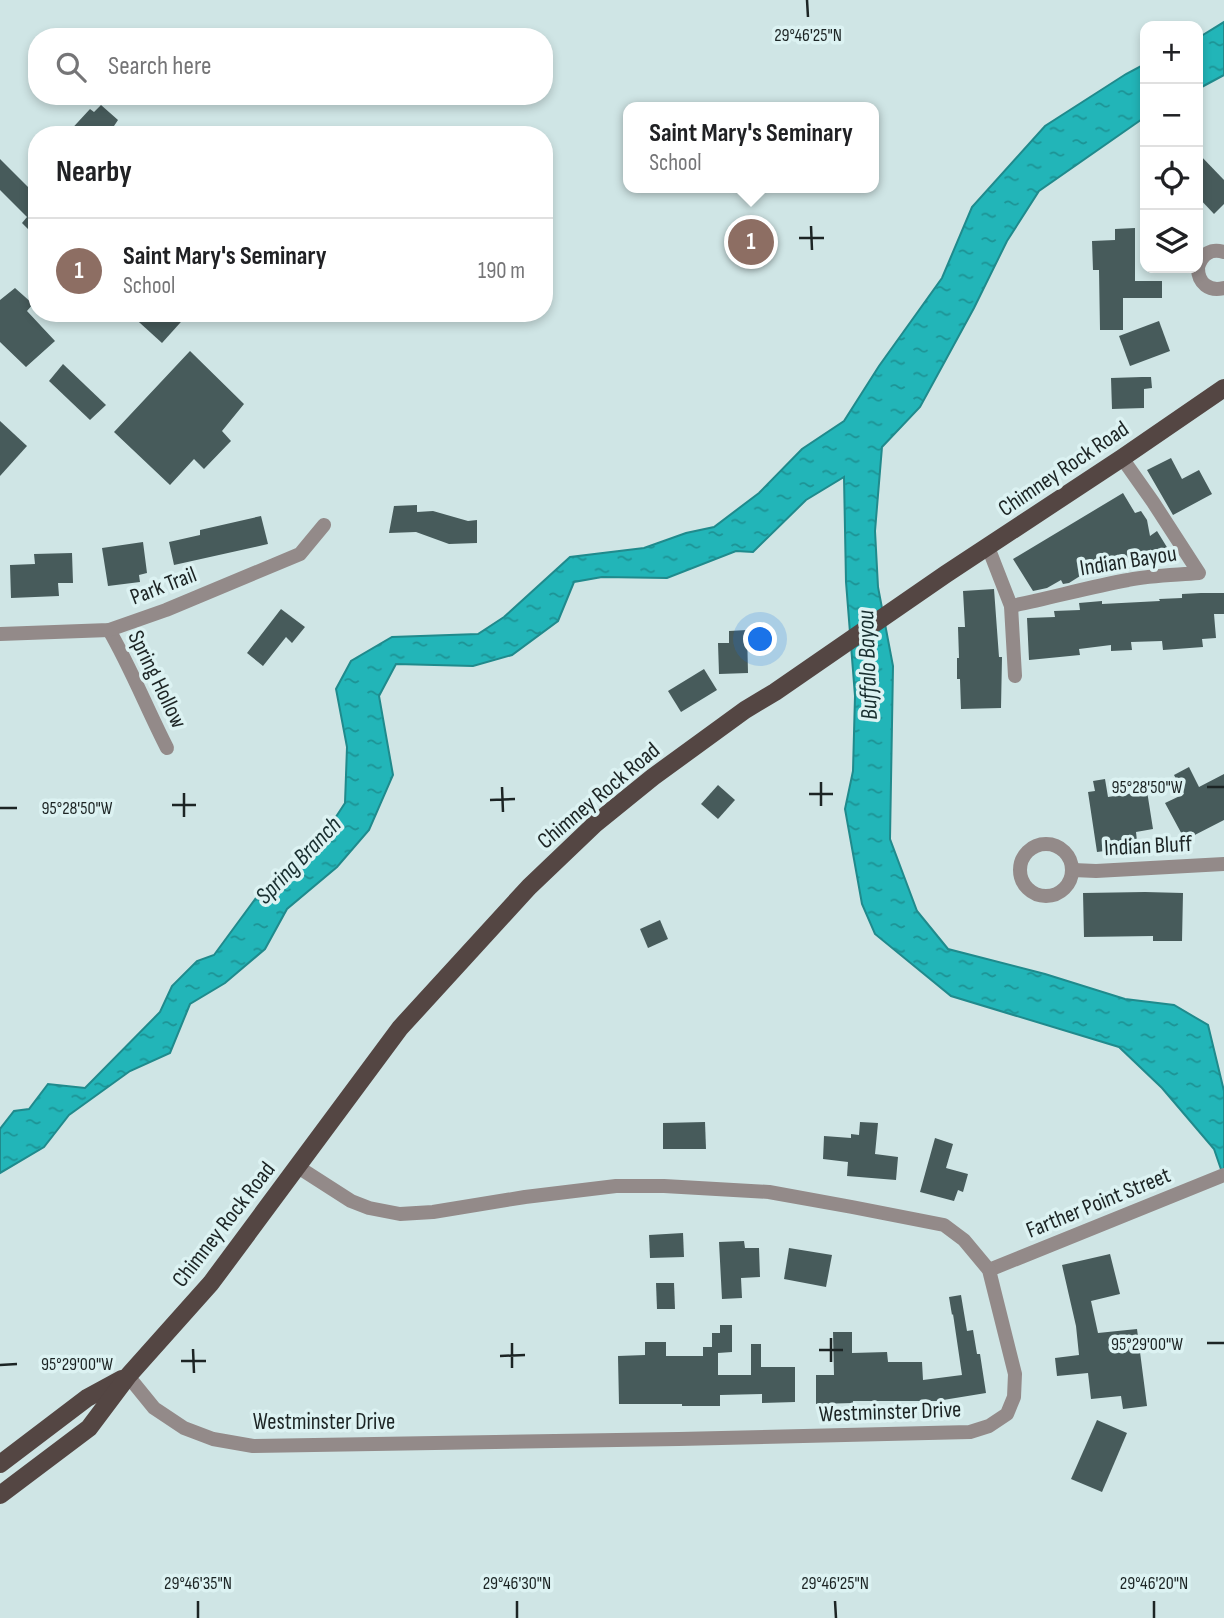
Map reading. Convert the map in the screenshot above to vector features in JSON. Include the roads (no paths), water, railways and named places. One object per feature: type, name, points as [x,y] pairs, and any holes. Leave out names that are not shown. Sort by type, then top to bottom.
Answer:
[{"type":"main road","name":"Chimney Rock Road","points":[[0,1495],[89,1428],[128,1376],[211,1283],[400,1028],[529,887],[595,824],[653,777],[745,710],[1224,387]]},
{"type":"main road","name":"Chimney Rock Road","points":[[0,1464],[87,1398],[128,1376]]},
{"type":"street","points":[[1203,256],[1212,251],[1224,252]]},
{"type":"street","points":[[1199,273],[1207,287],[1224,288]]},
{"type":"street","name":"Indian Bayou","points":[[1011,606],[1132,579],[1199,573],[1122,458]]},
{"type":"street","name":"Park Trail","points":[[0,634],[108,630],[166,610],[300,554],[324,525]]},
{"type":"street","points":[[988,548],[1011,606],[1015,676]]},
{"type":"street","name":"Spring Hollow","points":[[108,630],[127,661],[167,748]]},
{"type":"street","name":"Indian Bluff","points":[[1073,870],[1224,864]]},
{"type":"street","name":"Westminster Drive","points":[[128,1376],[153,1408],[184,1427],[213,1439],[253,1446],[679,1440],[970,1432],[989,1426],[1007,1414],[1014,1397],[1015,1374],[989,1270],[964,1241],[944,1225],[769,1192],[664,1186],[616,1186],[525,1196],[433,1212],[400,1214],[369,1208],[351,1201],[298,1167]]},
{"type":"street","name":"Farther Point Street","points":[[989,1270],[1224,1175]]},
{"type":"water","points":[[1224,22],[1224,75],[1203,86],[1203,84],[1203,35]]},
{"type":"water","name":"Buffalo Bayou","points":[[1140,67],[1140,120],[1039,191],[1007,241],[920,407],[882,447],[875,531],[878,587],[893,666],[890,839],[917,911],[948,949],[1045,974],[1125,999],[1174,1005],[1208,1025],[1224,1091],[1224,1178],[1214,1149],[1162,1088],[1119,1047],[951,996],[875,934],[862,904],[845,809],[853,771],[855,696],[846,582],[844,477],[806,500],[753,552],[736,551],[667,578],[602,577],[574,582],[558,621],[512,655],[473,666],[396,664],[379,696],[393,775],[369,830],[337,867],[287,909],[265,949],[225,983],[190,1004],[170,1053],[130,1071],[69,1115],[44,1147],[0,1173],[0,1129],[14,1111],[29,1109],[48,1084],[85,1088],[160,1012],[172,986],[197,961],[214,955],[264,887],[280,884],[288,867],[313,852],[345,803],[347,747],[336,689],[351,661],[392,637],[478,634],[504,617],[570,557],[644,548],[686,533],[714,527],[759,493],[802,449],[844,421],[879,366],[942,278],[972,207],[1045,126]]},
{"type":"place","name":"Saint Mary's Seminary","points":[[751,242]]},
{"type":"water label","name":"Spring Branch","points":[[298,860]]}]
